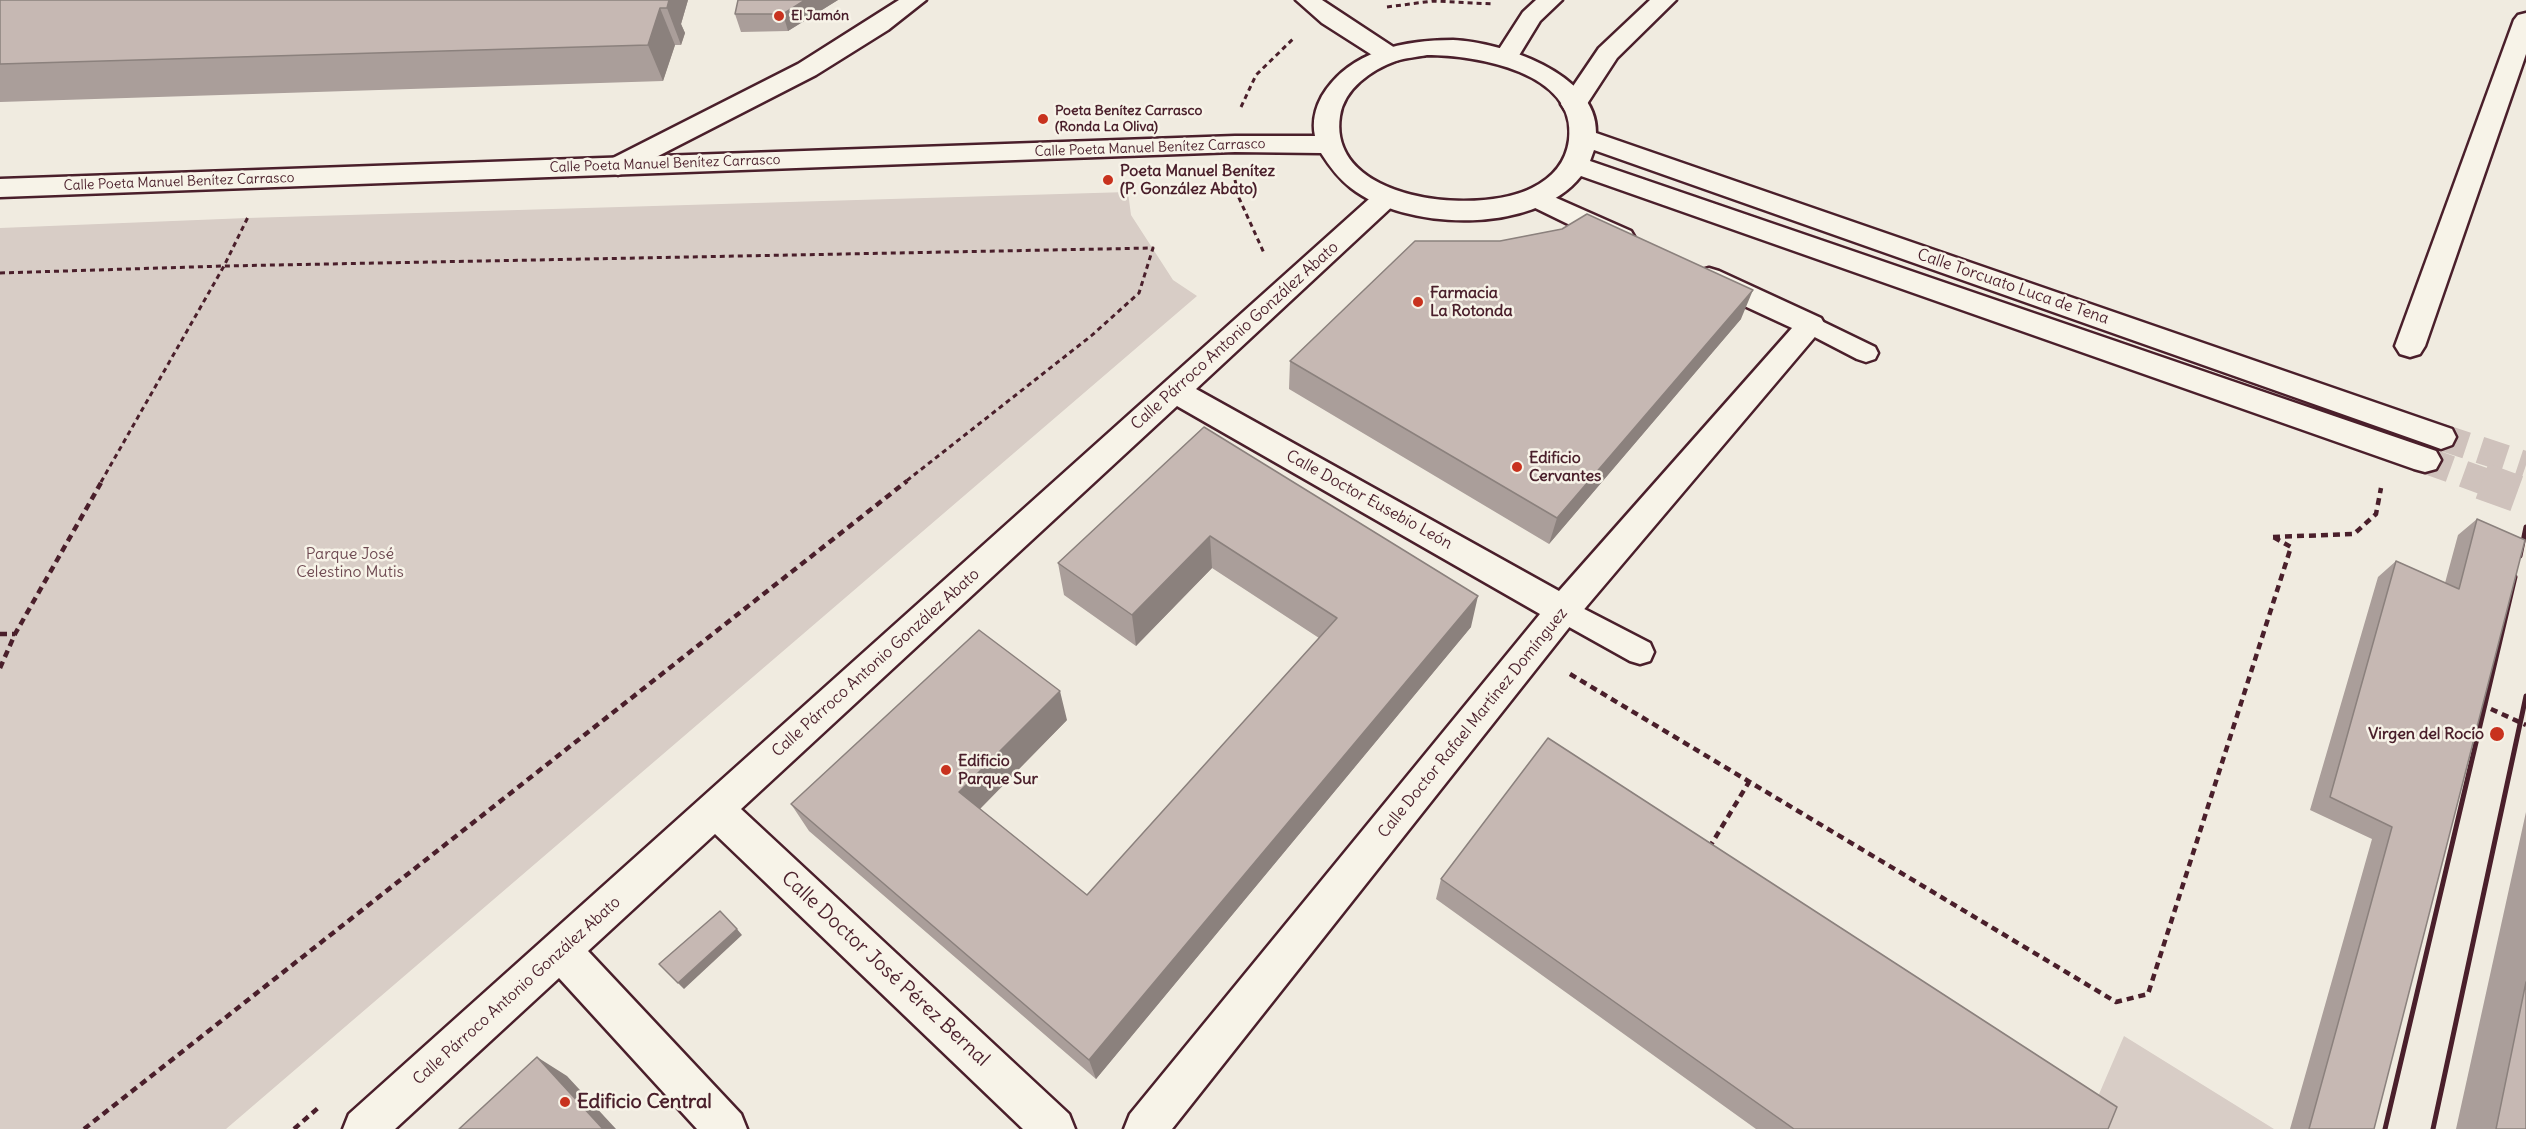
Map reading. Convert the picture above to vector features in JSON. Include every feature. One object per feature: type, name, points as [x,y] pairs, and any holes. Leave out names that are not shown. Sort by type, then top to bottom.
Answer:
[{"type":"street","points":[[618,166],[746,103],[878,27],[914,0]]},
{"type":"street","points":[[1308,0],[1330,18],[1389,55]]},
{"type":"street","points":[[1506,57],[1531,17],[1550,0]]},
{"type":"street","points":[[1574,104],[1608,53],[1664,0]]},
{"type":"street","points":[[2410,346],[2526,20]]},
{"type":"street","points":[[1427,48],[1467,48],[1506,57],[1534,69],[1557,85],[1574,104],[1582,120],[1580,152],[1560,183],[1536,198],[1502,209],[1463,212],[1423,208],[1387,197],[1361,182],[1342,165],[1330,145],[1324,123],[1329,102],[1349,77],[1363,67],[1389,55],[1427,48]]},
{"type":"street","name":"Calle Poeta Manuel Benítez Carrasco","points":[[0,188],[1235,144],[1330,145]]},
{"type":"street","name":"Calle Torcuato Luca de Tena","points":[[1580,152],[2441,437]]},
{"type":"street","name":"Calle Torcuato Luca de Tena","points":[[1580,152],[2425,460]]},
{"type":"street","name":"Calle Párroco Antonio González Abato","points":[[364,1129],[1387,197]]},
{"type":"street","points":[[1536,198],[1650,251]]},
{"type":"street","points":[[1682,266],[1811,325]]},
{"type":"street","name":"Calle Doctor Rafael Martínez Domínguez","points":[[1145,1129],[1563,610],[1811,325]]},
{"type":"street","name":"Calle Doctor Eusebio León","points":[[1175,391],[1563,610]]},
{"type":"street","name":"Calle Doctor José Pérez Bernal","points":[[716,810],[1054,1129]]},
{"type":"street","points":[[561,951],[726,1129]]},
{"type":"lane","points":[[1811,325],[1866,353]]},
{"type":"lane","points":[[1563,610],[1640,652]]},
{"type":"path","points":[[1377,8],[1433,1],[1497,5]]},
{"type":"path","points":[[1237,117],[1256,75],[1299,33]]},
{"type":"path","points":[[0,668],[15,634],[224,266],[264,179]]},
{"type":"path","points":[[0,273],[224,266],[1153,248],[1139,293],[1091,336],[84,1129]]},
{"type":"path","points":[[1531,650],[2116,1002],[2148,994],[2290,547],[2273,537],[2354,534],[2376,514],[2390,449]]},
{"type":"path","points":[[0,634],[15,634]]},
{"type":"path","points":[[2475,701],[2526,724]]},
{"type":"path","points":[[1703,856],[1749,782]]},
{"type":"green space","name":"Parque José Celestino Mutis","points":[[1128,192],[1131,215],[1173,280],[1197,296],[226,1129],[0,1129],[0,228],[247,218]]},
{"type":"green space","points":[[2124,1036],[2274,1129],[2084,1129]]},
{"type":"building","points":[[0,0],[669,0],[667,8],[660,8],[648,45],[0,64]]},
{"type":"building","points":[[738,0],[805,0],[783,14],[735,14]]},
{"type":"building","name":"Edificio Cervantes","points":[[1587,214],[1753,290],[1557,518],[1290,361],[1415,241],[1500,241],[1562,229]]},
{"type":"building","name":"Edificio Parque Sur","points":[[1204,427],[1478,596],[1089,1060],[791,804],[979,630],[1060,691],[959,792],[1087,895],[1337,618],[1210,536],[1132,615],[1058,563]]},
{"type":"building","points":[[2477,519],[2525,540],[2374,1129],[2309,1129],[2392,827],[2330,797],[2396,561],[2459,589]]},
{"type":"building","points":[[1548,738],[2117,1107],[2108,1129],[1794,1129],[1441,879]]},
{"type":"building","points":[[720,911],[737,929],[678,983],[659,964]]},
{"type":"building","points":[[2526,982],[2526,1129],[2496,1129]]},
{"type":"building","points":[[537,1057],[603,1129],[459,1129]]},
{"type":"tunnel","points":[[2441,437],[2526,465]]},
{"type":"tunnel","points":[[2425,460],[2486,482]]},
{"type":"tunnel","points":[[2482,481],[2526,497]]},
{"type":"railway","points":[[2520,556],[2526,527]]},
{"type":"railway","points":[[2385,1129],[2515,577]]},
{"type":"railway","points":[[2433,1129],[2526,696]]},
{"type":"place","name":"El Jamón","points":[[779,16]]},
{"type":"place","name":"Poeta Benítez Carrasco (Ronda La Oliva)","points":[[1043,119]]},
{"type":"place","name":"Poeta Manuel Benítez (P. González Abato)","points":[[1108,180]]},
{"type":"place","name":"Farmacia La Rotonda","points":[[1418,302]]},
{"type":"place","name":"Edificio Cervantes","points":[[1517,467]]},
{"type":"place","name":"Virgen del Rocío","points":[[2497,734]]},
{"type":"place","name":"Edificio Parque Sur","points":[[946,770]]},
{"type":"place","name":"Edificio Central","points":[[565,1102]]}]
